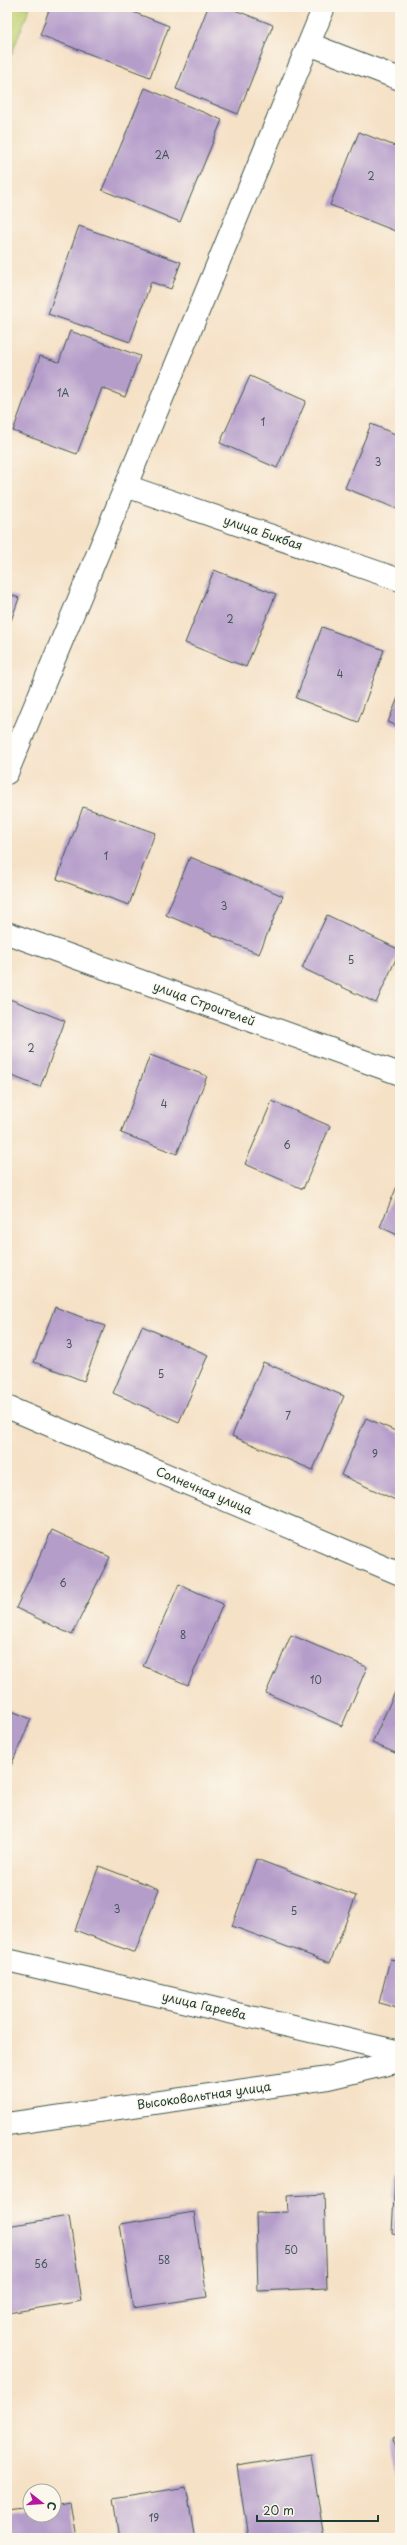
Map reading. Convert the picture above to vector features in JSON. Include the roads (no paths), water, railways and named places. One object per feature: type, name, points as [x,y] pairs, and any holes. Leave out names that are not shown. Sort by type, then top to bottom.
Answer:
[{"type":"street","points":[[7,773],[324,7]]},
{"type":"street","points":[[309,44],[400,79]]},
{"type":"street","name":"улица Бикбая","points":[[126,486],[400,580]]},
{"type":"street","name":"улица Строителей","points":[[7,933],[400,1074]]},
{"type":"street","name":"Солнечная улица","points":[[7,1407],[400,1574]]},
{"type":"street","name":"улица Гареева","points":[[7,1960],[400,2052]]},
{"type":"street","name":"Высоковольтная улица","points":[[7,2124],[328,2078],[400,2061]]}]
